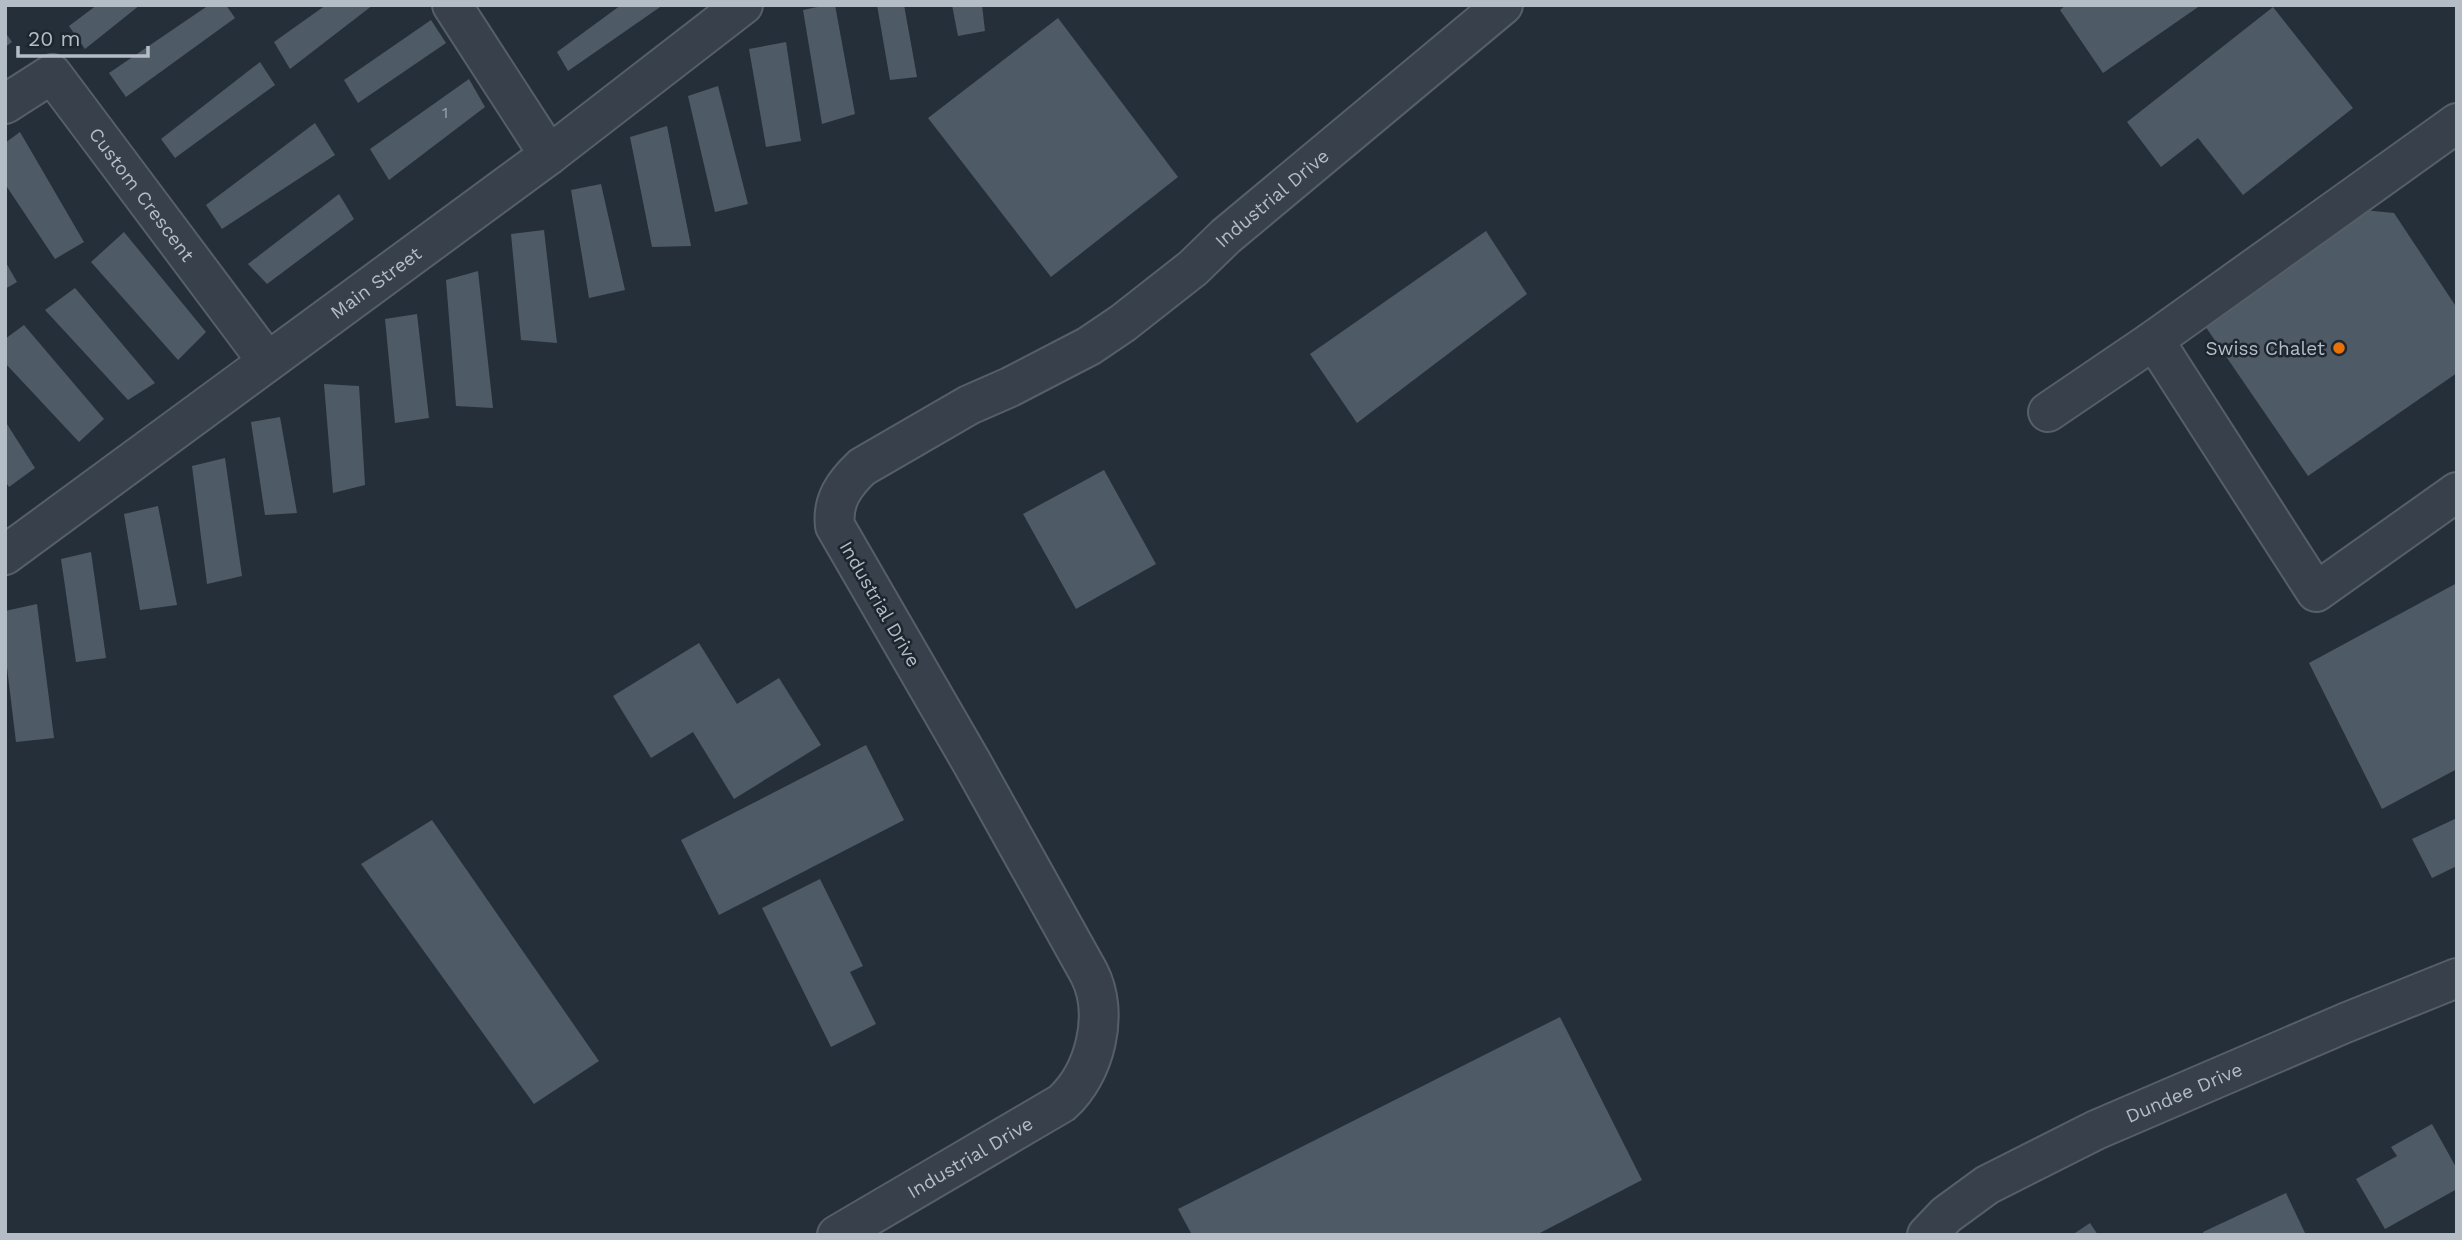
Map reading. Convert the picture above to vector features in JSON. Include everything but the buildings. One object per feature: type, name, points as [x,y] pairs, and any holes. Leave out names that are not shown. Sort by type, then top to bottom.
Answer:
[{"type":"street","points":[[452,5],[549,155]]},
{"type":"street","name":"Main Street","points":[[5,555],[549,155],[743,5]]},
{"type":"street","name":"Industrial Drive","points":[[837,1235],[1062,1103],[1084,1077],[1095,1041],[1098,1014],[1094,984],[1089,973],[835,526],[836,503],[841,492],[862,467],[969,405],[1089,346],[1124,323],[1193,268],[1226,236],[1503,5]]},
{"type":"street","name":"Custom Crescent","points":[[5,104],[52,74],[267,361]]},
{"type":"street","points":[[2048,412],[2154,340],[2457,123]]},
{"type":"street","points":[[2154,340],[2316,592],[2457,492]]},
{"type":"street","name":"Dundee Drive","points":[[1927,1235],[1947,1214],[1987,1185],[2096,1130],[2457,978]]},
{"type":"place","name":"Swiss Chalet","points":[[2339,348]]}]
